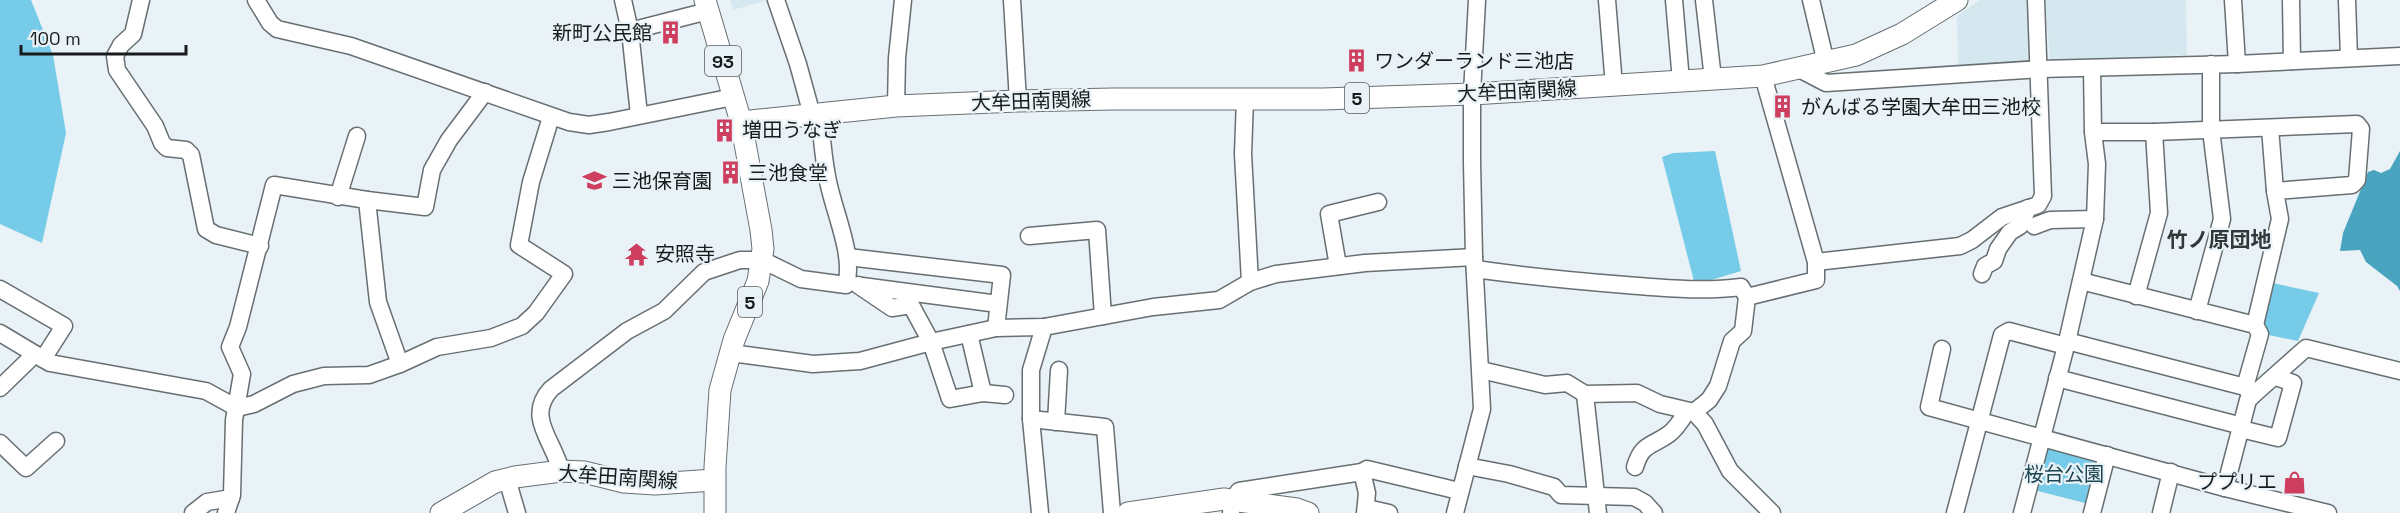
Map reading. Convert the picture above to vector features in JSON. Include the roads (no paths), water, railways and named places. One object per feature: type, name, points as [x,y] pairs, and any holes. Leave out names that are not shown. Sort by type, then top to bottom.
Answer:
[{"type":"main road","name":"大牟田南関線","points":[[741,122],[897,106],[1018,101],[1323,99],[1472,94],[1763,76],[1826,63],[1856,54],[1902,34],[1957,0]]},
{"type":"main road","name":"93","points":[[707,6],[741,122]]},
{"type":"main road","name":"5","points":[[714,480],[720,390],[758,281],[762,260],[761,230],[741,122]]},
{"type":"main road","name":"大牟田南関線","points":[[441,513],[495,482],[561,471],[584,472],[624,482],[655,484],[714,480]]},
{"type":"main road","points":[[714,480],[715,513]]},
{"type":"main road","points":[[1128,513],[1224,499],[1232,507],[1288,507],[1308,513]]},
{"type":"street","points":[[141,0],[133,34],[115,56],[117,70],[155,126],[162,143],[167,148],[186,150],[192,155],[206,229],[216,235],[260,246]]},
{"type":"street","points":[[256,0],[270,23],[277,29],[351,46],[551,117],[589,125],[732,97]]},
{"type":"street","points":[[623,0],[630,31],[639,115]]},
{"type":"street","points":[[776,0],[816,115],[827,176],[848,257],[852,285],[892,308],[911,305],[931,342],[950,399],[983,393],[1005,395]]},
{"type":"street","points":[[897,106],[897,58],[903,0]]},
{"type":"street","points":[[1012,0],[1018,101]]},
{"type":"street","points":[[1455,513],[1482,409],[1474,263],[1472,94],[1477,0]]},
{"type":"street","points":[[1607,0],[1614,86]]},
{"type":"street","points":[[1674,0],[1681,81]]},
{"type":"street","points":[[1704,0],[1713,79]]},
{"type":"street","points":[[1811,0],[1826,63]]},
{"type":"street","points":[[1816,262],[1960,246],[1972,240],[2002,217],[2038,205],[2043,195],[2036,0]]},
{"type":"street","points":[[2233,0],[2237,64]]},
{"type":"street","points":[[2291,0],[2292,61]]},
{"type":"street","points":[[2347,0],[2349,58]]},
{"type":"street","points":[[630,31],[707,6]]},
{"type":"street","points":[[1799,69],[1826,83],[2040,69],[2237,64],[2400,56]]},
{"type":"street","points":[[2197,311],[2222,219],[2211,130],[2211,64]]},
{"type":"street","points":[[2022,513],[2067,343],[2095,219],[2097,164],[2092,68]]},
{"type":"street","points":[[1747,297],[1816,280],[1816,262],[1763,76]]},
{"type":"street","points":[[193,513],[207,502],[229,506],[234,420],[242,374],[230,347],[238,327],[260,246],[274,185],[338,197],[425,207],[432,170],[449,140],[485,92]]},
{"type":"street","points":[[1245,99],[1243,154],[1250,282]]},
{"type":"street","points":[[0,333],[50,363],[206,391],[237,408],[254,405],[293,384],[324,376],[369,375],[437,347],[491,338],[522,326],[536,313],[564,274],[519,246],[531,182],[551,117]]},
{"type":"street","points":[[2094,132],[2361,124],[2357,180],[2352,185],[2275,191]]},
{"type":"street","points":[[2225,488],[2248,400],[2260,334],[2255,325],[2280,219],[2275,191],[2270,128]]},
{"type":"street","points":[[2136,296],[2159,213],[2154,132]]},
{"type":"street","points":[[338,197],[357,136]]},
{"type":"street","points":[[367,200],[378,302],[400,364]]},
{"type":"street","points":[[1338,266],[1329,214],[1378,202]]},
{"type":"street","points":[[1982,274],[1985,266],[1994,261],[1998,249],[2010,232],[2020,226],[2028,208]]},
{"type":"street","points":[[2034,226],[2050,220],[2095,219]]},
{"type":"street","points":[[1029,236],[1097,230],[1103,316]]},
{"type":"street","points":[[848,257],[1002,275],[996,328]]},
{"type":"street","points":[[561,471],[557,455],[544,434],[539,415],[543,398],[551,389],[627,331],[664,311],[704,272],[740,260],[762,260],[801,279],[998,303]]},
{"type":"street","points":[[731,353],[813,364],[861,361],[931,342],[996,328],[1044,327],[1182,302],[1219,300],[1250,282],[1276,274],[1338,266],[1474,263],[1538,278],[1678,290],[1712,291],[1741,287],[1747,297],[1743,331],[1732,341],[1718,386],[1708,399],[1690,411],[1668,435],[1645,447],[1638,456],[1635,467]]},
{"type":"street","points":[[2081,281],[2255,325]]},
{"type":"street","points":[[0,289],[64,326],[39,357],[0,388]]},
{"type":"street","points":[[1040,513],[1031,419],[1031,370],[1044,327]]},
{"type":"street","points":[[1955,513],[2002,335],[2009,331],[2067,343],[2249,392],[2276,377],[2306,348],[2400,371]]},
{"type":"street","points":[[969,334],[983,393]]},
{"type":"street","points":[[1941,349],[1929,407],[2225,488],[2324,512]]},
{"type":"street","points":[[1056,422],[1059,370]]},
{"type":"street","points":[[1481,370],[1545,385],[1567,383],[1585,394],[1637,393],[1660,404],[1690,411],[1705,424],[1730,471],[1772,513]]},
{"type":"street","points":[[2057,378],[2278,438],[2293,383],[2276,377]]},
{"type":"street","points":[[1585,394],[1598,513]]},
{"type":"street","points":[[1031,419],[1105,428],[1112,513]]},
{"type":"street","points":[[0,443],[26,468],[56,441]]},
{"type":"street","points":[[2092,513],[2107,455]]},
{"type":"street","points":[[1467,466],[1509,474],[1554,487],[1561,495],[1634,497],[1645,503],[1654,513]]},
{"type":"street","points":[[1232,507],[1239,491],[1362,472],[1367,469],[1460,491]]},
{"type":"street","points":[[1362,472],[1367,493],[1366,511],[1389,513]]},
{"type":"street","points":[[2161,513],[2172,472]]},
{"type":"street","points":[[507,479],[518,513]]},
{"type":"place","name":"新町公民館","points":[[670,33]]},
{"type":"place","name":"ワンダーランド三池店","points":[[1356,61]]},
{"type":"place","name":"がんばる学園大牟田三池校","points":[[1783,107]]},
{"type":"place","name":"増田うなぎ","points":[[724,130]]},
{"type":"place","name":"三池食堂","points":[[730,173]]},
{"type":"place","name":"三池保育園","points":[[594,181]]},
{"type":"place","name":"安照寺","points":[[637,254]]},
{"type":"place","name":"ププリエ","points":[[2295,482]]},
{"type":"district","name":"竹ノ原団地","points":[[2219,239]]},
{"type":"park label","name":"桜台公園","points":[[2064,474]]}]
